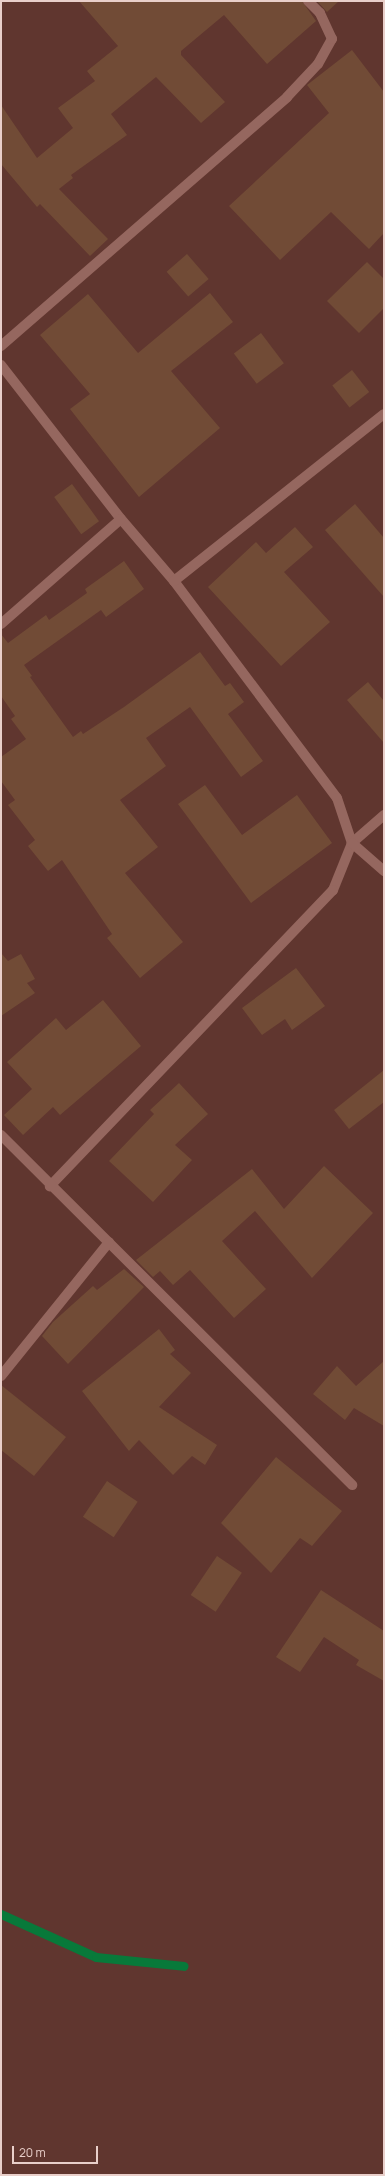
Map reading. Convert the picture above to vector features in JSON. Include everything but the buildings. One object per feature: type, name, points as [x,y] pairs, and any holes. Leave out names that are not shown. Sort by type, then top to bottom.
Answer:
[{"type":"street","points":[[1,346],[287,97],[318,64],[332,39],[320,13],[308,1]]},
{"type":"street","points":[[1,365],[121,519],[174,581],[337,798],[352,843],[384,871]]},
{"type":"street","points":[[174,581],[384,414]]},
{"type":"street","points":[[1,624],[121,519]]},
{"type":"street","points":[[50,1186],[333,890],[352,843],[384,815]]},
{"type":"street","points":[[1,1135],[50,1186],[109,1242],[352,1486]]},
{"type":"street","points":[[1,1376],[109,1242]]},
{"type":"waterway","points":[[1,1914],[96,1957],[184,1966]]}]
